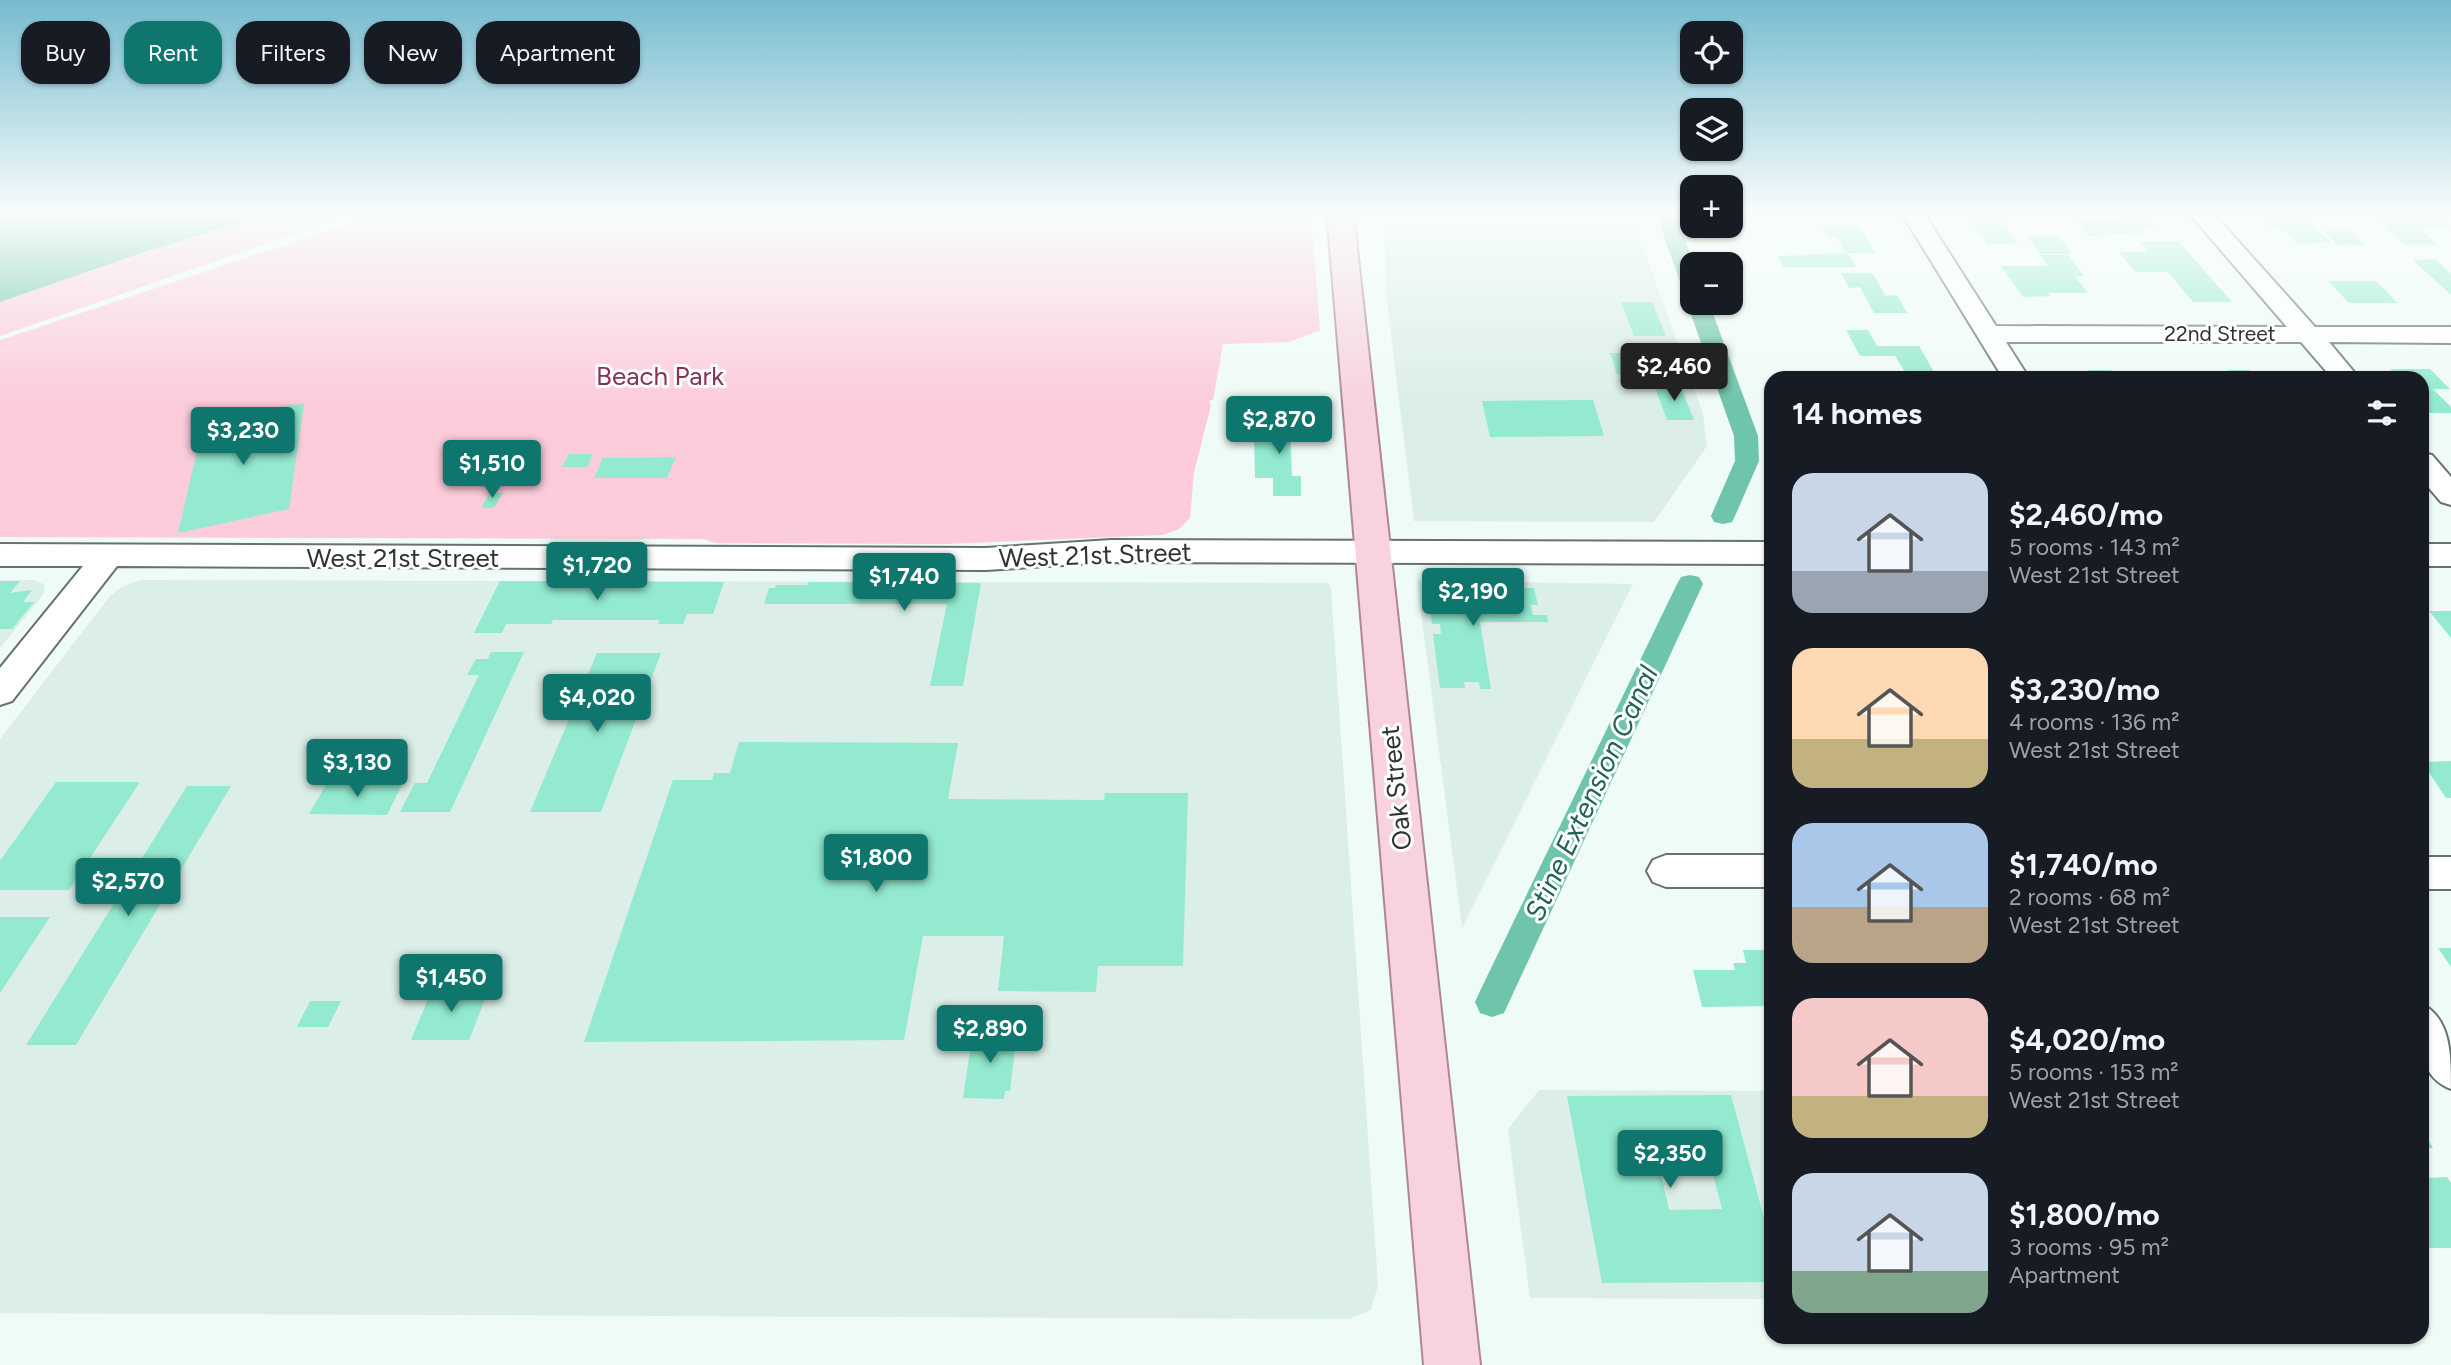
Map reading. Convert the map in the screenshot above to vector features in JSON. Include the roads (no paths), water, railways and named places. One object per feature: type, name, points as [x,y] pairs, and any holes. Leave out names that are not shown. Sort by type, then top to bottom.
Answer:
[{"type":"main road","name":"Oak Street","points":[[1346,276],[1452,1365]]},
{"type":"street","points":[[1952,276],[2012,371]]},
{"type":"street","points":[[2256,276],[2340,371]]},
{"type":"street","name":"22nd Street","points":[[1988,334],[2451,335]]},
{"type":"street","points":[[2429,470],[2451,495]]},
{"type":"street","name":"West 21st Street","points":[[0,555],[986,559],[1111,551],[1764,553]]},
{"type":"street","points":[[2429,555],[2451,555]]},
{"type":"street","points":[[0,692],[107,557]]},
{"type":"street","points":[[1665,871],[1764,871]]},
{"type":"street","points":[[2429,873],[2451,873]]},
{"type":"street","points":[[2429,1034],[2451,1069]]},
{"type":"waterway","points":[[1702,315],[1746,436],[1747,461],[1723,516]]},
{"type":"waterway","name":"Stine Extension Canal","points":[[1492,1002],[1690,584]]},
{"type":"park label","name":"Beach Park","points":[[660,376]]}]
